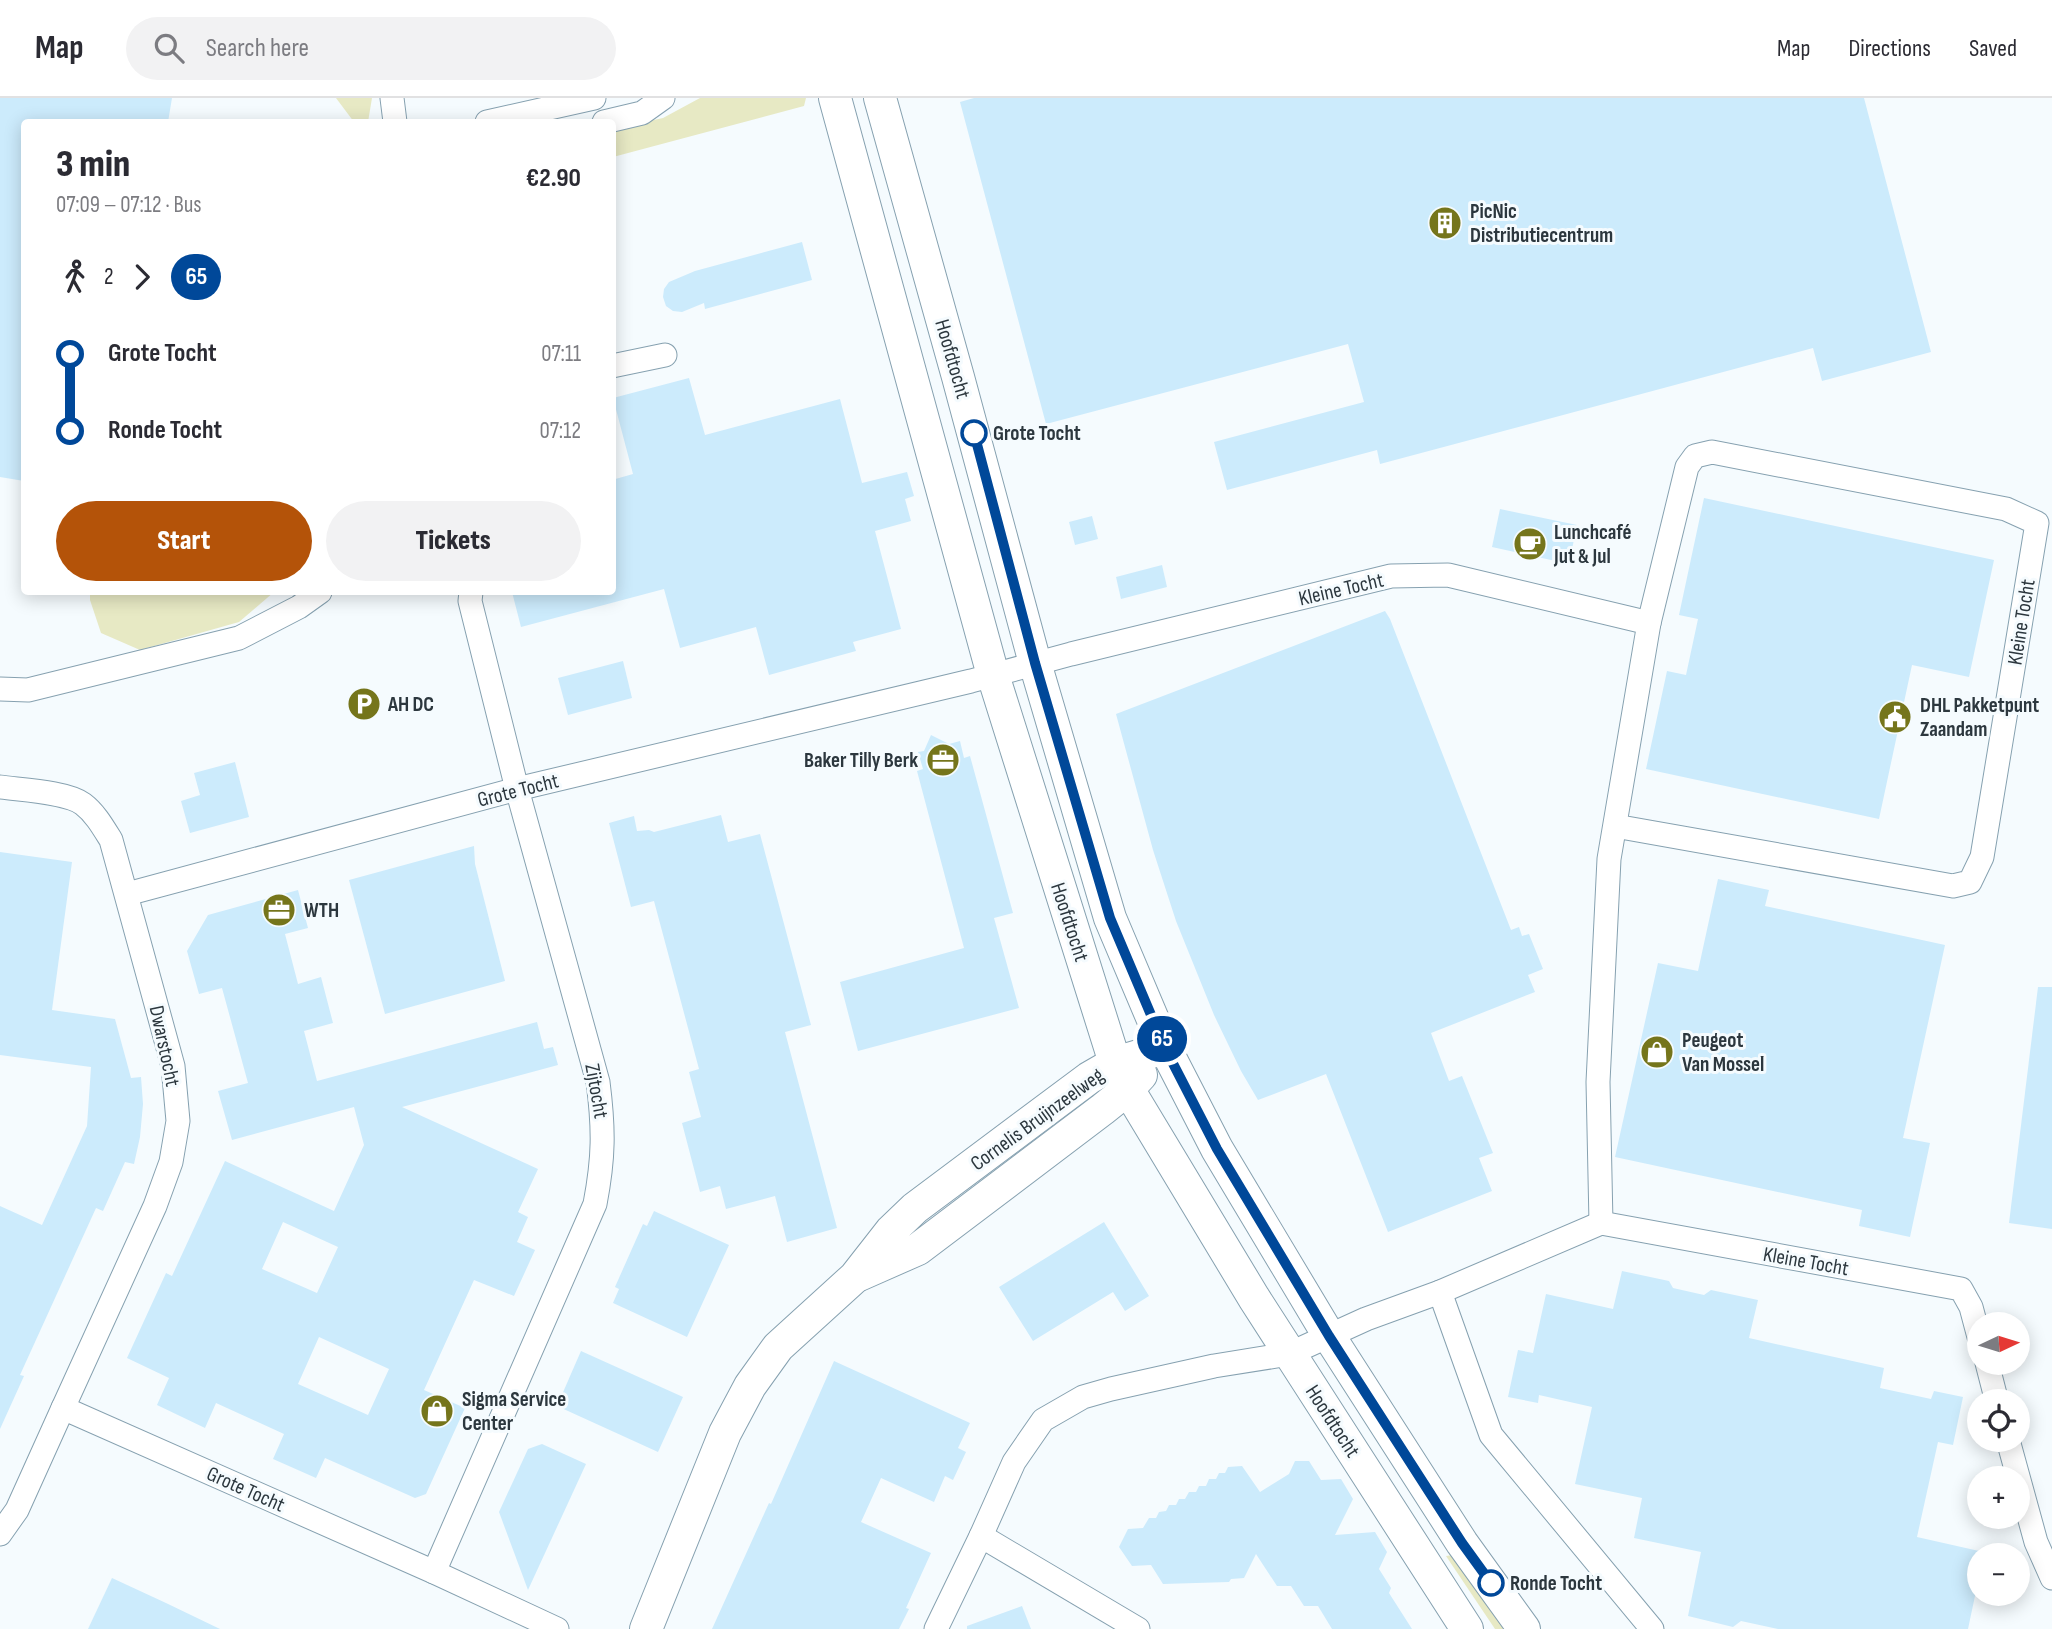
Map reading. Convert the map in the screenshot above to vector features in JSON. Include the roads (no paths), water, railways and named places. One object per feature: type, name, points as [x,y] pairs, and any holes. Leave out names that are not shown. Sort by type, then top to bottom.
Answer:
[{"type":"main road","name":"Hoofdtocht","points":[[835,98],[993,675],[1122,1076],[1289,1354],[1467,1629]]},
{"type":"main road","name":"Hoofdtocht","points":[[880,98],[1035,663],[1110,918],[1165,1048],[1217,1149],[1329,1336],[1462,1543],[1524,1629]]},
{"type":"main road","name":"Cornelis Bruijnzeelweg","points":[[646,1629],[725,1433],[750,1386],[778,1347],[855,1278],[891,1231],[915,1208],[1089,1078],[1122,1076],[1165,1048]]},
{"type":"street","points":[[392,98],[396,119]]},
{"type":"street","points":[[500,119],[594,98]]},
{"type":"street","points":[[616,119],[642,113],[663,98]]},
{"type":"street","points":[[616,365],[665,355]]},
{"type":"street","name":"Kleine Tocht","points":[[1615,826],[1953,886],[1970,882],[1982,857],[2038,523],[2006,509],[1712,452],[1695,456],[1687,467],[1649,622],[1609,859],[1598,1082],[1601,1223],[1961,1289],[1972,1312]]},
{"type":"street","name":"Kleine Tocht","points":[[993,675],[1391,576],[1448,575],[1649,622]]},
{"type":"street","points":[[0,690],[28,690],[239,638],[299,607],[316,595]]},
{"type":"street","name":"Zijtocht","points":[[434,1572],[595,1204],[602,1166],[603,1128],[598,1082],[517,789],[471,595]]},
{"type":"street","name":"Grote Tocht","points":[[127,894],[517,789],[993,675]]},
{"type":"street","name":"Dwarstocht","points":[[0,787],[53,794],[82,803],[99,821],[111,840],[173,1066],[178,1121],[171,1161],[155,1206],[63,1408]]},
{"type":"street","points":[[936,1629],[1014,1462],[1043,1420],[1083,1397],[1111,1389],[1214,1366],[1289,1354],[1366,1319],[1440,1292],[1601,1223]]},
{"type":"street","points":[[1440,1292],[1491,1434],[1652,1629]]},
{"type":"street","points":[[0,1534],[17,1510],[63,1408]]},
{"type":"street","name":"Grote Tocht","points":[[63,1408],[557,1629]]},
{"type":"street","points":[[2011,1452],[2036,1542],[2052,1578]]},
{"type":"street","points":[[981,1536],[1138,1629]]},
{"type":"place","name":"PicNic Distributiecentrum","points":[[1445,223]]},
{"type":"place","name":"Grote Tocht","points":[[974,433]]},
{"type":"place","name":"Lunchcafé Jut & Jul","points":[[1530,544]]},
{"type":"place","name":"AH DC","points":[[364,704]]},
{"type":"place","name":"DHL Pakketpunt Zaandam","points":[[1895,717]]},
{"type":"place","name":"Baker Tilly Berk","points":[[943,760]]},
{"type":"place","name":"WTH","points":[[279,910]]},
{"type":"place","name":"Peugeot Van Mossel","points":[[1657,1052]]},
{"type":"place","name":"Sigma Service Center","points":[[437,1411]]},
{"type":"place","name":"Ronde Tocht","points":[[1491,1583]]}]
